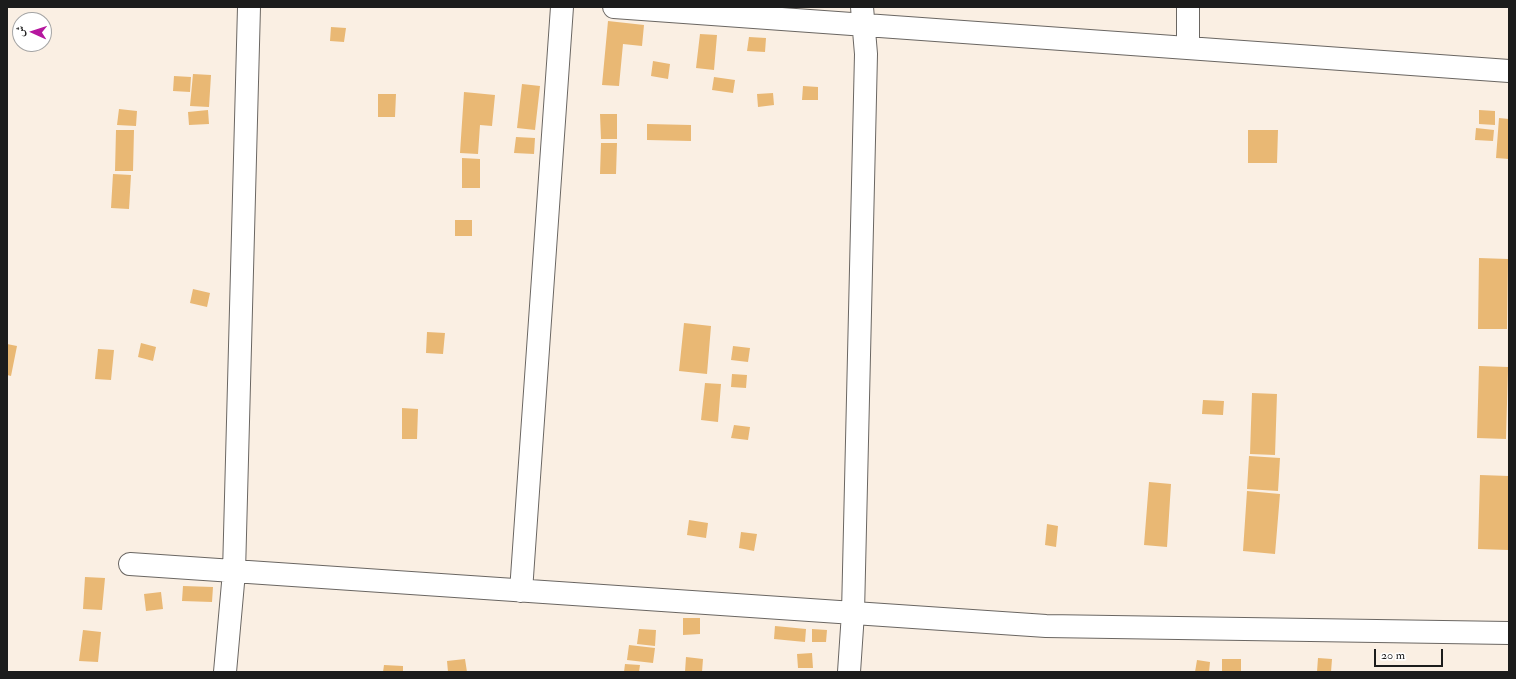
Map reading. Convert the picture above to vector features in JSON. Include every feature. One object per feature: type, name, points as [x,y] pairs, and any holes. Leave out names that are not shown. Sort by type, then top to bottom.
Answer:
[{"type":"street","points":[[225,672],[234,572],[249,7]]},
{"type":"street","points":[[521,591],[562,7]]},
{"type":"street","points":[[614,7],[862,16],[1188,48],[1509,71]]},
{"type":"street","points":[[1188,7],[1188,48]]},
{"type":"street","points":[[849,672],[853,613],[866,62],[862,16]]},
{"type":"street","points":[[130,564],[1046,626],[1509,634]]},
{"type":"building","points":[[608,21],[644,25],[642,46],[623,44],[619,86],[602,85]]},
{"type":"building","points":[[331,27],[346,28],[344,42],[330,41]]},
{"type":"building","points":[[700,34],[717,35],[714,70],[696,68]]},
{"type":"building","points":[[749,37],[766,38],[765,52],[747,51]]},
{"type":"building","points":[[653,61],[670,64],[668,79],[651,76]]},
{"type":"building","points":[[193,74],[211,75],[209,107],[190,106]]},
{"type":"building","points":[[174,76],[191,77],[190,92],[173,91]]},
{"type":"building","points":[[714,77],[735,80],[733,93],[712,90]]},
{"type":"building","points":[[522,84],[540,86],[535,130],[517,128]]},
{"type":"building","points":[[803,86],[818,87],[818,100],[802,100]]},
{"type":"building","points":[[464,92],[495,95],[492,126],[480,125],[478,154],[460,153]]},
{"type":"building","points":[[773,93],[774,105],[758,107],[757,94]]},
{"type":"building","points":[[378,94],[396,94],[395,117],[378,117]]},
{"type":"building","points":[[119,109],[137,111],[136,126],[117,125]]},
{"type":"building","points":[[208,110],[209,124],[189,125],[188,112]]},
{"type":"building","points":[[1479,110],[1495,111],[1495,125],[1479,124]]},
{"type":"building","points":[[600,114],[617,114],[617,139],[601,139]]},
{"type":"building","points":[[1499,118],[1509,119],[1509,159],[1496,158]]},
{"type":"building","points":[[647,124],[691,125],[691,141],[647,140]]},
{"type":"building","points":[[1476,128],[1494,130],[1493,141],[1475,140]]},
{"type":"building","points":[[116,130],[134,130],[133,171],[115,171]]},
{"type":"building","points":[[1248,130],[1278,130],[1277,163],[1248,163]]},
{"type":"building","points":[[516,137],[535,138],[534,154],[514,153]]},
{"type":"building","points":[[601,143],[617,143],[616,174],[600,174]]},
{"type":"building","points":[[462,158],[480,159],[480,188],[462,188]]},
{"type":"building","points":[[113,174],[131,175],[129,209],[111,208]]},
{"type":"building","points":[[455,220],[472,220],[472,236],[455,236]]},
{"type":"building","points":[[1479,258],[1508,259],[1507,329],[1478,329]]},
{"type":"building","points":[[193,289],[210,293],[207,307],[190,303]]},
{"type":"building","points":[[684,323],[711,326],[707,374],[679,371]]},
{"type":"building","points":[[427,332],[445,333],[443,354],[426,353]]},
{"type":"building","points":[[141,343],[156,347],[153,361],[138,357]]},
{"type":"building","points":[[7,344],[17,346],[11,376],[7,375]]},
{"type":"building","points":[[733,346],[750,348],[748,362],[731,360]]},
{"type":"building","points":[[98,349],[114,350],[111,380],[95,379]]},
{"type":"building","points":[[1479,366],[1508,367],[1506,439],[1477,438]]},
{"type":"building","points":[[732,374],[747,375],[746,388],[731,387]]},
{"type":"building","points":[[705,383],[721,384],[718,422],[701,420]]},
{"type":"building","points":[[1252,393],[1277,394],[1275,455],[1250,454]]},
{"type":"building","points":[[1203,400],[1224,401],[1223,415],[1202,414]]},
{"type":"building","points":[[402,408],[418,409],[417,439],[402,439]]},
{"type":"building","points":[[734,425],[750,427],[748,440],[731,438]]},
{"type":"building","points":[[1249,456],[1280,458],[1278,491],[1247,489]]},
{"type":"building","points":[[1480,475],[1509,476],[1508,550],[1478,549]]},
{"type":"building","points":[[1149,482],[1171,484],[1167,547],[1144,545]]},
{"type":"building","points":[[1247,491],[1280,494],[1275,554],[1243,551]]},
{"type":"building","points":[[689,520],[708,523],[706,538],[687,535]]},
{"type":"building","points":[[1047,524],[1058,526],[1056,547],[1045,545]]},
{"type":"building","points":[[741,532],[757,534],[754,551],[739,548]]},
{"type":"building","points":[[85,577],[105,578],[102,610],[83,609]]},
{"type":"building","points":[[183,586],[213,587],[212,602],[182,601]]},
{"type":"building","points":[[161,592],[163,609],[146,611],[144,594]]},
{"type":"building","points":[[683,618],[700,618],[700,634],[683,635]]},
{"type":"building","points":[[775,626],[806,629],[805,642],[774,639]]},
{"type":"building","points":[[639,629],[656,630],[655,646],[637,644]]},
{"type":"building","points":[[812,629],[827,630],[826,642],[812,642]]},
{"type":"building","points":[[83,630],[101,632],[98,662],[79,661]]},
{"type":"building","points":[[629,645],[655,648],[653,663],[627,660]]},
{"type":"building","points":[[812,653],[813,668],[798,668],[797,654]]},
{"type":"building","points":[[686,657],[703,659],[702,672],[685,672]]},
{"type":"building","points":[[1318,658],[1332,659],[1331,672],[1317,672]]},
{"type":"building","points":[[465,659],[467,672],[448,672],[447,661]]},
{"type":"building","points":[[1222,659],[1241,659],[1241,672],[1222,672]]},
{"type":"building","points":[[1197,660],[1210,662],[1209,672],[1195,672]]},
{"type":"building","points":[[625,664],[640,665],[639,672],[624,672]]},
{"type":"building","points":[[384,665],[403,666],[403,672],[383,672]]}]
